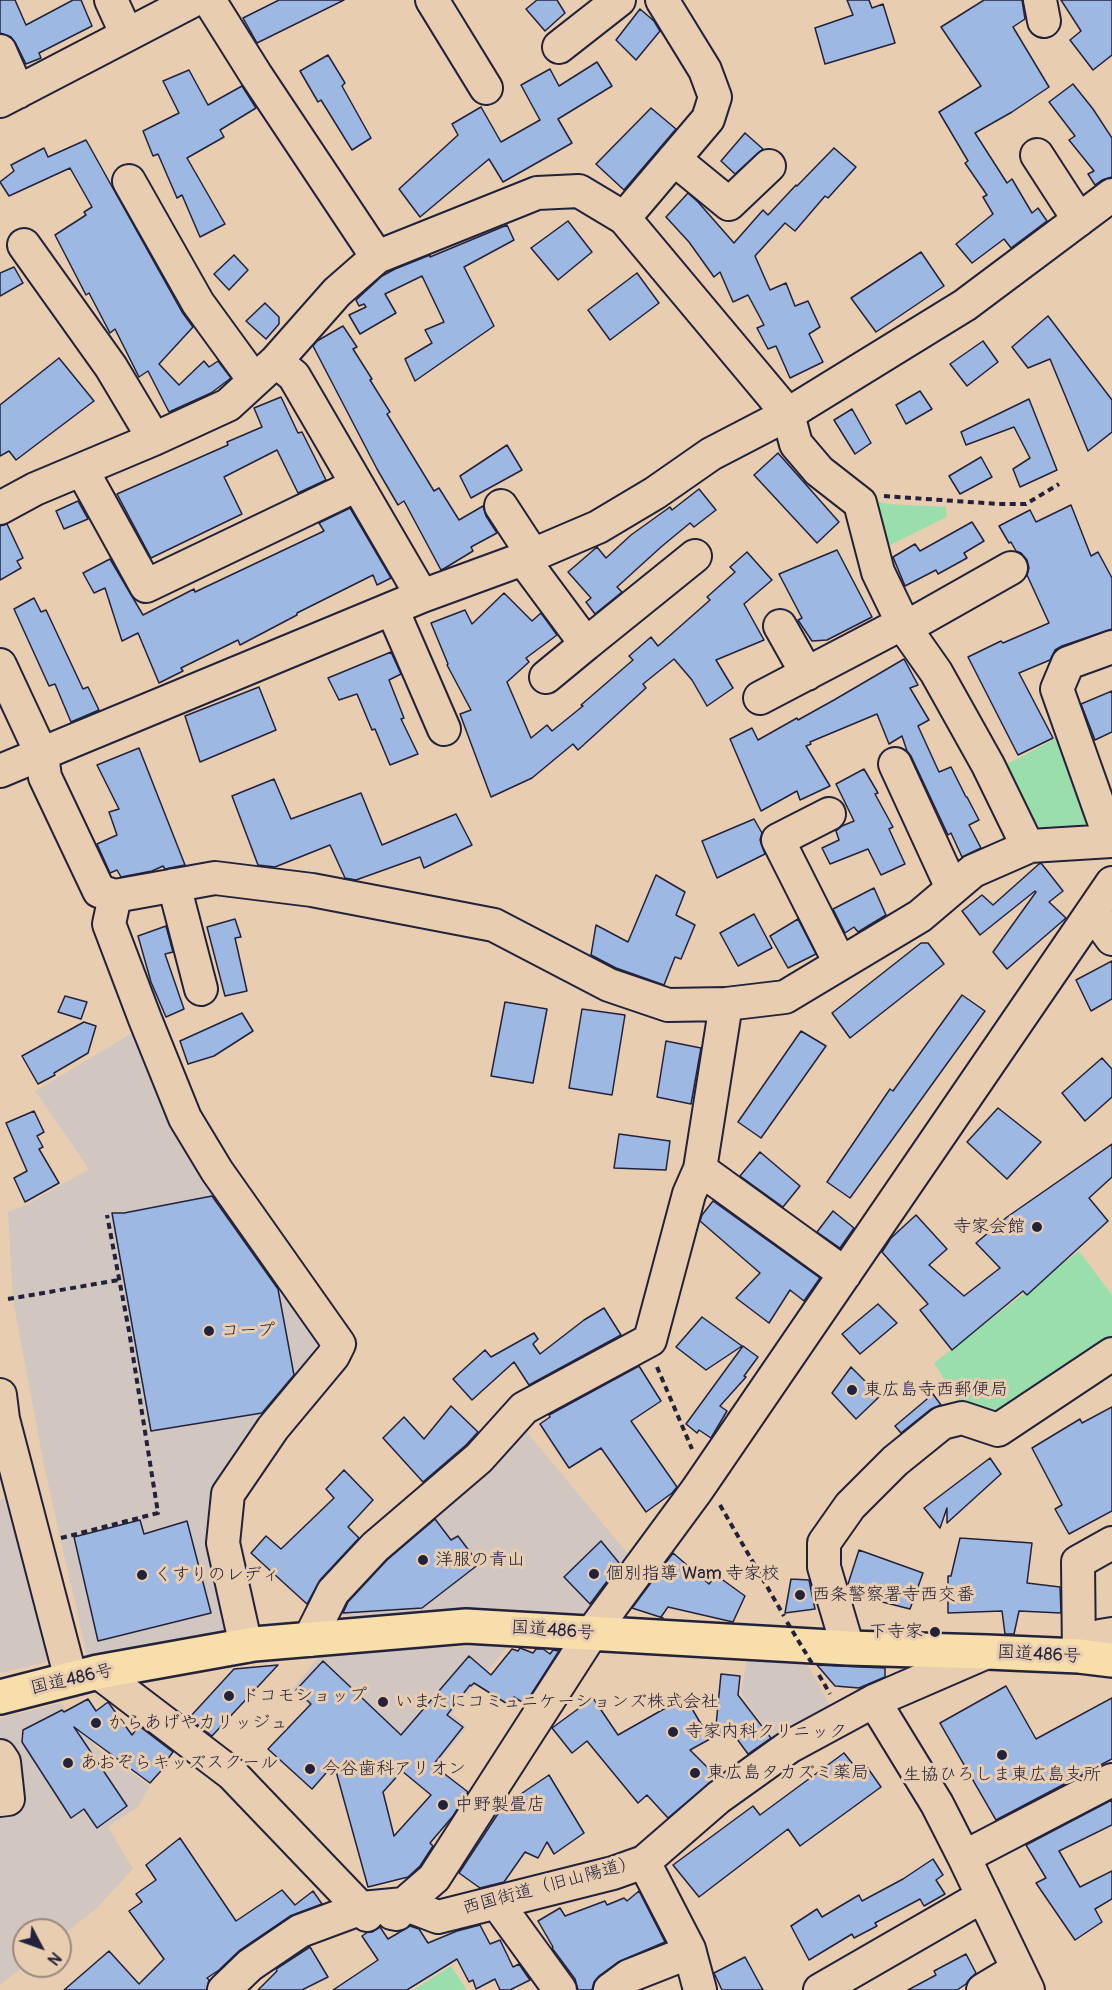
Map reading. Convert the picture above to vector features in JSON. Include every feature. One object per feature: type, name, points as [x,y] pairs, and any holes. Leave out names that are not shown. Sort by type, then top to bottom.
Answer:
[{"type":"highway","name":"国道486号","points":[[0,1696],[85,1676],[246,1646],[466,1626],[849,1648],[1079,1656],[1112,1660]]},
{"type":"street","points":[[111,0],[127,34]]},
{"type":"street","points":[[0,51],[9,97],[194,0]]},
{"type":"street","points":[[209,0],[256,75],[377,256]]},
{"type":"street","points":[[432,0],[486,88]]},
{"type":"street","points":[[559,47],[619,0]]},
{"type":"street","points":[[624,218],[708,119],[715,97],[705,70],[662,0]]},
{"type":"street","points":[[1037,155],[1079,220]]},
{"type":"street","points":[[674,159],[729,204],[769,166]]},
{"type":"street","points":[[129,181],[198,303],[265,370],[294,376],[422,596]]},
{"type":"street","points":[[0,508],[35,489],[228,405],[265,370],[337,292],[377,256],[537,193],[579,191],[624,218],[788,414],[796,444],[819,471],[860,503],[878,572],[904,626],[936,672],[988,765],[1028,847]]},
{"type":"street","points":[[0,771],[422,596],[528,557],[598,527],[655,493],[711,454],[788,414],[965,305],[1112,195]]},
{"type":"street","points":[[24,245],[111,367],[154,439]]},
{"type":"street","points":[[82,470],[146,586],[357,485]]},
{"type":"street","points":[[501,507],[528,557],[586,644]]},
{"type":"street","points":[[546,677],[695,556]]},
{"type":"street","points":[[760,698],[904,626],[1011,568]]},
{"type":"street","points":[[392,609],[444,729]]},
{"type":"street","points":[[780,626],[807,674]]},
{"type":"street","points":[[0,665],[42,755],[45,777],[99,891],[115,896],[215,878],[312,890],[494,925],[609,985],[668,1005],[726,1004],[785,997],[920,916],[973,871],[1028,847],[1111,841],[1057,689],[1068,663],[1112,647]]},
{"type":"street","points":[[895,764],[952,888]]},
{"type":"street","points":[[829,814],[778,840],[840,963]]},
{"type":"street","points":[[224,1990],[250,1965],[300,1931],[381,1910],[434,1878],[591,1634],[712,1491],[845,1274],[1112,883]]},
{"type":"street","points":[[174,885],[201,989]]},
{"type":"street","points":[[115,896],[109,924],[185,1118],[217,1171],[339,1344],[333,1356],[273,1428],[228,1494],[223,1543],[246,1646]]},
{"type":"street","points":[[1093,913],[1112,939]]},
{"type":"street","points":[[309,1640],[333,1592],[375,1547],[479,1458],[524,1408],[650,1340],[689,1194],[700,1169],[726,1004]]},
{"type":"street","points":[[700,1169],[845,1274]]},
{"type":"street","points":[[849,1648],[824,1567],[824,1543],[850,1506],[895,1461],[942,1423],[962,1418],[998,1430],[1112,1354]]},
{"type":"street","points":[[0,1395],[3,1419],[85,1676],[232,1774],[381,1910]]},
{"type":"street","points":[[1079,1656],[1078,1562],[1112,1544]]},
{"type":"street","points":[[1079,1656],[1100,1636],[1112,1635]]},
{"type":"street","name":"西国街道（旧山陽道）","points":[[381,1910],[438,1917],[613,1873],[644,1862],[719,1797],[789,1747],[874,1701],[987,1652]]},
{"type":"street","points":[[874,1701],[937,1804],[1023,1980],[982,1990]]},
{"type":"street","points":[[0,1756],[4,1762],[8,1799],[0,1800]]},
{"type":"street","points":[[964,1857],[1112,1780]]},
{"type":"street","points":[[644,1862],[690,1952],[700,1990]]},
{"type":"street","points":[[820,1990],[983,1896]]},
{"type":"street","points":[[497,1903],[560,1990]]},
{"type":"street","points":[[610,1990],[629,1976],[690,1952]]},
{"type":"path","points":[[857,500],[887,496],[1026,504],[1059,484]]},
{"type":"path","points":[[55,1540],[158,1513],[107,1215]]},
{"type":"path","points":[[8,1299],[119,1280]]},
{"type":"path","points":[[646,1342],[712,1491],[833,1699]]},
{"type":"shaded area","points":[[139,1029],[318,1336],[320,1352],[216,1487],[227,1630],[88,1661],[44,1466],[13,1300],[8,1212],[24,1206],[89,1169],[35,1091]]},
{"type":"shaded area","points":[[517,1420],[634,1561],[594,1617],[572,1614],[455,1612],[328,1617]]},
{"type":"shaded area","points":[[11,1496],[56,1656],[43,1663],[0,1673],[0,1500]]},
{"type":"shaded area","name":"いまたにコミュニケーションズ株式会社","points":[[509,1645],[452,1714],[467,1727],[437,1764],[422,1752],[402,1776],[378,1756],[369,1765],[291,1690],[319,1657],[320,1652]]},
{"type":"shaded area","points":[[747,1658],[806,1662],[836,1716],[780,1749],[741,1694]]},
{"type":"shaded area","points":[[61,1703],[98,1749],[150,1786],[138,1807],[108,1827],[133,1869],[96,1909],[72,1928],[72,1918],[12,1918],[12,1976],[0,1985],[0,1718]]},
{"type":"green space","points":[[873,500],[888,504],[946,507],[947,517],[882,549]]},
{"type":"green space","points":[[1058,737],[1095,835],[1051,840],[1031,824],[1000,768]]},
{"type":"green space","points":[[1079,1251],[1112,1295],[1112,1344],[998,1419],[958,1401],[934,1363]]},
{"type":"green space","points":[[451,1966],[467,1990],[413,1990]]},
{"type":"building","points":[[0,0],[15,0],[26,25],[73,0],[81,0],[92,26],[39,53],[41,58],[26,64],[11,37],[0,33]]},
{"type":"building","points":[[279,0],[344,0],[257,43],[243,18]]},
{"type":"building","points":[[537,0],[557,0],[565,13],[545,31],[526,9]]},
{"type":"building","points":[[847,0],[869,0],[872,8],[883,4],[895,43],[825,64],[815,28],[853,15]]},
{"type":"building","points":[[984,0],[1022,0],[1025,19],[1013,27],[1049,87],[975,133],[1007,183],[1012,179],[1032,213],[1038,208],[1047,221],[1011,248],[1004,239],[972,263],[956,244],[993,214],[983,197],[987,195],[965,163],[968,161],[939,112],[981,86],[941,27]]},
{"type":"building","points":[[1061,0],[1112,0],[1112,55],[1093,70],[1070,40],[1081,31]]},
{"type":"building","points":[[640,9],[654,21],[660,31],[636,60],[616,40]]},
{"type":"building","points":[[328,55],[345,83],[342,86],[371,138],[352,150],[321,100],[318,102],[300,71]]},
{"type":"building","points":[[597,62],[612,86],[558,119],[572,143],[503,182],[489,159],[420,217],[399,189],[458,135],[452,124],[481,107],[501,142],[540,120],[521,85],[550,69],[559,86]]},
{"type":"building","points":[[189,70],[208,105],[242,86],[256,108],[220,130],[224,137],[187,158],[225,224],[200,237],[182,195],[177,198],[158,154],[153,156],[143,131],[179,113],[163,81]]},
{"type":"building","points":[[1073,84],[1112,138],[1112,177],[1095,185],[1088,174],[1094,171],[1069,140],[1075,136],[1049,102]]},
{"type":"building","points":[[651,108],[676,129],[624,190],[596,164]]},
{"type":"building","points":[[745,133],[763,149],[735,174],[721,161]]},
{"type":"building","points":[[86,140],[182,312],[193,327],[159,364],[179,385],[204,361],[209,367],[218,361],[231,378],[211,393],[169,412],[148,371],[139,377],[115,329],[110,333],[89,293],[86,295],[55,235],[86,215],[84,212],[92,207],[70,168],[9,196],[0,182],[14,171],[11,165],[44,148],[48,157]]},
{"type":"building","points":[[834,148],[856,167],[828,198],[825,196],[795,231],[785,223],[755,256],[770,290],[786,283],[795,306],[808,301],[820,327],[809,334],[823,362],[790,378],[776,346],[768,349],[757,328],[764,325],[748,295],[733,302],[720,272],[714,277],[689,242],[666,217],[688,193],[734,243],[763,210],[768,215]]},
{"type":"building","points":[[568,221],[592,252],[558,280],[531,248]]},
{"type":"building","points":[[507,225],[514,240],[464,267],[494,326],[415,381],[405,359],[432,343],[425,330],[444,322],[422,276],[385,294],[396,313],[360,334],[349,315],[366,307],[364,304],[359,306],[356,300],[382,276]]},
{"type":"building","points":[[921,252],[944,286],[876,332],[851,298]]},
{"type":"building","points":[[234,255],[248,270],[229,290],[214,274]]},
{"type":"building","points":[[14,267],[23,283],[0,296],[0,273]]},
{"type":"building","points":[[637,273],[659,303],[610,340],[588,310]]},
{"type":"building","points":[[265,303],[279,317],[279,324],[266,339],[246,321]]},
{"type":"building","points":[[1048,316],[1112,400],[1112,432],[1088,451],[1050,359],[1028,368],[1012,347]]},
{"type":"building","points":[[343,326],[357,347],[353,349],[390,412],[387,414],[434,491],[439,488],[459,520],[483,506],[486,516],[497,533],[471,547],[473,551],[441,570],[404,501],[398,505],[377,469],[313,346],[317,341]]},
{"type":"building","points":[[983,341],[998,362],[967,386],[950,364]]},
{"type":"building","points":[[59,358],[94,401],[16,460],[9,451],[0,456],[0,405]]},
{"type":"building","points":[[920,391],[932,409],[906,424],[896,405]]},
{"type":"building","points":[[281,397],[298,433],[302,432],[326,480],[298,493],[277,450],[224,477],[242,514],[151,558],[117,494],[228,445],[227,442],[262,427],[254,408]]},
{"type":"building","points":[[1029,399],[1057,470],[1020,487],[1013,469],[1030,458],[1014,427],[966,445],[961,432]]},
{"type":"building","points":[[852,409],[871,443],[855,454],[834,420]]},
{"type":"building","points":[[507,445],[522,470],[471,498],[460,476]]},
{"type":"building","points":[[778,453],[839,522],[817,543],[754,475]]},
{"type":"building","points":[[981,457],[992,477],[960,494],[949,476]]},
{"type":"building","points":[[699,489],[716,510],[694,527],[690,523],[661,547],[617,587],[622,592],[595,614],[586,602],[591,598],[568,572],[597,547],[606,558],[631,535],[670,507],[672,510]]},
{"type":"building","points":[[78,501],[88,519],[64,529],[56,511]]},
{"type":"building","points":[[1071,505],[1091,556],[1098,552],[1112,578],[1112,629],[1062,646],[1055,650],[1050,660],[1019,673],[1053,738],[1018,755],[968,657],[1001,641],[1003,643],[1049,623],[1027,575],[1029,568],[1027,560],[1016,551],[1011,542],[1009,543],[999,526],[1030,510],[1036,522]]},
{"type":"building","points":[[350,508],[391,578],[377,585],[373,575],[240,645],[238,640],[181,668],[183,671],[159,683],[138,633],[122,641],[105,588],[94,593],[83,573],[110,559],[143,615],[194,589],[195,592],[324,531],[319,523]]},
{"type":"building","points":[[972,522],[984,541],[964,553],[967,558],[938,574],[936,570],[905,586],[893,557],[915,544],[920,551]]},
{"type":"building","points":[[7,524],[23,558],[17,561],[21,568],[0,580],[0,526]]},
{"type":"building","points":[[837,550],[872,617],[827,640],[812,641],[798,620],[802,618],[779,574]]},
{"type":"building","points":[[747,552],[772,580],[744,604],[764,640],[716,660],[733,688],[707,706],[692,680],[674,659],[643,684],[646,688],[578,750],[573,744],[532,778],[491,797],[460,714],[471,710],[447,665],[431,623],[465,610],[472,624],[504,593],[532,621],[541,613],[557,635],[526,658],[529,662],[507,682],[531,738],[547,725],[552,731],[583,706],[581,705],[633,660],[629,656],[651,637],[658,646],[710,600],[707,597],[735,572],[730,567]]},
{"type":"building","points":[[34,598],[41,612],[46,610],[83,689],[88,687],[99,710],[71,722],[55,684],[49,686],[14,609]]},
{"type":"building","points":[[391,652],[401,674],[389,680],[404,718],[401,719],[418,754],[390,765],[357,694],[339,700],[328,678]]},
{"type":"building","points":[[904,659],[918,685],[910,688],[929,720],[918,726],[939,772],[951,767],[979,820],[969,825],[981,848],[962,857],[951,833],[948,835],[902,736],[889,744],[877,714],[810,742],[811,744],[806,746],[830,786],[800,800],[797,791],[761,811],[730,739],[752,728],[758,740],[797,718],[798,720]]},
{"type":"building","points":[[259,687],[276,730],[200,762],[185,716]]},
{"type":"building","points":[[1112,691],[1112,732],[1095,740],[1081,704]]},
{"type":"building","points":[[139,748],[185,865],[165,869],[163,866],[152,871],[121,877],[117,870],[110,873],[97,844],[117,835],[109,812],[119,809],[97,765]]},
{"type":"building","points":[[864,769],[893,827],[889,829],[905,864],[881,875],[868,849],[830,864],[822,848],[839,840],[836,831],[854,821],[836,784]]},
{"type":"building","points":[[274,779],[291,819],[361,793],[382,845],[456,814],[472,845],[424,868],[420,857],[356,880],[345,878],[330,845],[275,867],[258,865],[232,796]]},
{"type":"building","points":[[754,819],[762,833],[760,840],[765,854],[717,878],[702,841]]},
{"type":"building","points":[[1041,863],[1063,891],[1049,902],[1066,918],[1007,969],[993,952],[1036,892],[980,935],[962,911],[982,895],[993,905]]},
{"type":"building","points":[[656,875],[685,892],[676,915],[695,925],[681,959],[675,957],[664,985],[616,968],[591,955],[596,925],[628,942]]},
{"type":"building","points":[[874,888],[886,915],[858,932],[854,927],[845,933],[833,909]]},
{"type":"building","points":[[754,914],[772,948],[738,966],[720,933]]},
{"type":"building","points":[[235,919],[241,937],[235,938],[247,991],[225,996],[207,927]]},
{"type":"building","points":[[798,919],[816,954],[788,968],[770,936]]},
{"type":"building","points":[[166,926],[173,952],[165,954],[184,1009],[166,1017],[151,982],[138,936]]},
{"type":"building","points":[[921,943],[928,943],[944,964],[850,1038],[832,1013]]},
{"type":"building","points":[[1112,961],[1112,999],[1091,1011],[1076,980]]},
{"type":"building","points":[[962,995],[985,1011],[850,1198],[827,1182],[890,1089],[893,1091]]},
{"type":"building","points":[[65,996],[87,1002],[81,1019],[58,1012]]},
{"type":"building","points":[[505,1002],[547,1009],[533,1083],[491,1076]]},
{"type":"building","points":[[582,1009],[625,1015],[612,1095],[569,1088]]},
{"type":"building","points":[[242,1013],[253,1031],[214,1056],[188,1064],[180,1041]]},
{"type":"building","points":[[84,1022],[96,1026],[88,1053],[38,1084],[22,1056]]},
{"type":"building","points":[[801,1031],[826,1046],[761,1138],[738,1122]]},
{"type":"building","points":[[666,1041],[701,1048],[691,1104],[657,1097]]},
{"type":"building","points":[[1102,1058],[1112,1069],[1112,1097],[1085,1121],[1062,1093]]},
{"type":"building","points":[[998,1108],[1041,1142],[1007,1179],[967,1142]]},
{"type":"building","points":[[34,1111],[44,1132],[37,1136],[43,1147],[39,1149],[59,1183],[25,1202],[14,1178],[27,1171],[6,1123]]},
{"type":"building","points":[[619,1134],[670,1141],[666,1170],[614,1168]]},
{"type":"building","points":[[1112,1144],[1112,1177],[1089,1198],[1108,1221],[1027,1295],[1023,1291],[952,1350],[920,1310],[928,1304],[882,1252],[891,1238],[916,1215],[947,1249],[929,1265],[964,1296],[1000,1268],[976,1243],[1007,1217]]},
{"type":"building","points":[[760,1152],[800,1186],[783,1207],[740,1176]]},
{"type":"building","name":"コープ","points":[[212,1196],[278,1289],[294,1375],[262,1413],[151,1431],[112,1213],[124,1213]]},
{"type":"building","points":[[713,1201],[820,1278],[804,1301],[790,1290],[769,1323],[736,1298],[760,1273],[700,1221]]},
{"type":"building","points":[[833,1211],[854,1228],[840,1248],[817,1232]]},
{"type":"building","points":[[878,1304],[897,1323],[860,1354],[842,1334]]},
{"type":"building","points":[[604,1308],[621,1335],[529,1385],[514,1362],[472,1400],[453,1379],[485,1350],[491,1357],[534,1333],[538,1339],[533,1344],[540,1354],[584,1320]]},
{"type":"building","points":[[702,1317],[742,1346],[706,1370],[676,1347]]},
{"type":"building","points":[[743,1346],[758,1357],[744,1376],[746,1377],[720,1406],[727,1411],[711,1438],[699,1430],[697,1433],[686,1424]]},
{"type":"building","points":[[639,1366],[661,1401],[631,1421],[677,1487],[646,1512],[601,1448],[569,1468],[540,1424],[550,1417],[549,1415]]},
{"type":"building","name":"東広島寺西郵便局","points":[[851,1367],[880,1396],[856,1419],[832,1393]]},
{"type":"building","points":[[933,1394],[941,1405],[931,1409],[901,1433],[895,1426]]},
{"type":"building","points":[[451,1406],[478,1432],[423,1482],[383,1438],[404,1417],[424,1439]]},
{"type":"building","points":[[1112,1407],[1112,1511],[1069,1534],[1055,1509],[1062,1505],[1032,1448],[1080,1419],[1082,1423]]},
{"type":"building","points":[[990,1458],[1001,1474],[947,1523],[947,1508],[940,1528],[924,1508]]},
{"type":"building","points":[[344,1470],[373,1500],[348,1527],[359,1538],[320,1580],[307,1604],[251,1553],[266,1536],[281,1549],[334,1498],[326,1489]]},
{"type":"building","name":"洋服の青山","points":[[435,1519],[451,1540],[458,1536],[479,1564],[422,1608],[343,1613],[348,1602],[387,1560]]},
{"type":"building","name":"くすりのレディ","points":[[140,1520],[144,1534],[187,1521],[211,1613],[98,1641],[74,1537]]},
{"type":"building","points":[[960,1538],[1032,1543],[1027,1583],[1060,1587],[1061,1613],[1019,1611],[1014,1634],[1005,1634],[1002,1611],[948,1613],[948,1576],[951,1576]]},
{"type":"building","name":"個別指導 Wam 寺家校","points":[[601,1541],[620,1564],[590,1604],[564,1577]]},
{"type":"building","points":[[859,1550],[923,1573],[910,1609],[851,1594],[848,1584]]},
{"type":"building","points":[[673,1553],[709,1584],[716,1575],[745,1596],[733,1622],[668,1607],[661,1617],[663,1618],[632,1608]]},
{"type":"building","name":"西条警察署寺西交番","points":[[791,1579],[809,1580],[815,1609],[785,1613]]},
{"type":"building","points":[[520,1648],[533,1653],[536,1649],[543,1649],[550,1654],[553,1650],[559,1651],[525,1704],[514,1697],[509,1705],[474,1683],[470,1685],[447,1715],[463,1727],[433,1765],[468,1792],[453,1816],[430,1843],[433,1846],[420,1866],[408,1877],[368,1887],[334,1764],[312,1789],[268,1749],[311,1704],[296,1690],[323,1661],[401,1735],[469,1656],[491,1675],[512,1649],[518,1651]],"holes":[[[402,1771],[431,1795],[394,1836],[383,1792]]]},
{"type":"building","name":"ドコモショップ","points":[[278,1665],[212,1736],[189,1718],[234,1669]]},
{"type":"building","points":[[817,1665],[885,1668],[885,1677],[859,1688],[835,1686]]},
{"type":"building","points":[[721,1674],[740,1676],[738,1695],[771,1738],[748,1754],[729,1728],[715,1736]]},
{"type":"building","name":"生協ひろしま東広島支所","points":[[1006,1686],[1036,1739],[1112,1698],[1112,1759],[996,1820],[940,1723]]},
{"type":"building","points":[[685,1697],[710,1739],[690,1750],[717,1777],[668,1818],[647,1795],[638,1803],[587,1741],[572,1753],[552,1728],[593,1698],[618,1735]]},
{"type":"building","name":"あおぞらキッズスクール","points":[[88,1699],[96,1711],[108,1702],[132,1735],[139,1726],[173,1752],[167,1760],[169,1762],[150,1783],[74,1727],[127,1806],[97,1828],[84,1809],[71,1818],[22,1742],[23,1730]]},
{"type":"building","points":[[844,1753],[860,1773],[867,1767],[881,1787],[800,1846],[788,1829],[699,1897],[673,1865],[753,1806],[760,1815]]},
{"type":"building","points":[[549,1775],[584,1833],[554,1854],[547,1842],[538,1858],[525,1852],[504,1882],[480,1888],[459,1873],[503,1806]]},
{"type":"building","points":[[1112,1800],[1112,1825],[1059,1851],[1080,1887],[1112,1871],[1112,1899],[1095,1909],[1102,1922],[1075,1940],[1036,1883],[1046,1878],[1026,1845]]},
{"type":"building","points":[[180,1838],[236,1921],[282,1890],[295,1905],[313,1891],[322,1904],[290,1916],[240,1950],[207,1978],[209,1980],[207,1990],[64,1990],[109,1951],[139,1984],[164,1959],[129,1911],[142,1902],[136,1894],[156,1880],[146,1865]]},
{"type":"building","points":[[933,1859],[943,1875],[936,1880],[945,1894],[924,1906],[920,1899],[875,1923],[877,1926],[854,1938],[852,1934],[809,1960],[791,1926],[817,1909],[822,1917],[859,1895],[862,1901],[903,1879]]},
{"type":"building","points":[[639,1891],[665,1942],[618,1962],[599,1976],[592,1990],[578,1990],[575,1979],[552,1948],[538,1921],[560,1908],[565,1916],[605,1901],[607,1905],[624,1898],[627,1901]]},
{"type":"building","points":[[480,1925],[490,1944],[500,1940],[513,1967],[519,1964],[530,1980],[510,1990],[500,1990],[495,1979],[476,1989],[473,1980],[469,1982],[457,1959],[407,1990],[333,1990],[378,1960],[362,1936],[368,1932],[380,1927],[388,1939],[410,1926],[419,1929],[428,1943],[457,1931]]},
{"type":"building","points":[[310,1947],[328,1977],[302,1990],[258,1990],[277,1971],[276,1969]]},
{"type":"building","points":[[966,1954],[976,1973],[957,1990],[908,1990],[936,1975],[934,1971]]},
{"type":"building","points":[[745,1957],[763,1990],[722,1990],[714,1973]]},
{"type":"place","name":"寺家会館","points":[[1037,1227]]},
{"type":"place","name":"コープ","points":[[209,1331]]},
{"type":"place","name":"東広島寺西郵便局","points":[[852,1390]]},
{"type":"place","name":"洋服の青山","points":[[423,1560]]},
{"type":"place","name":"個別指導 Wam 寺家校","points":[[594,1574]]},
{"type":"place","name":"くすりのレディ","points":[[142,1575]]},
{"type":"place","name":"西条警察署寺西交番","points":[[800,1595]]},
{"type":"place","name":"下寺家","points":[[935,1632]]},
{"type":"place","name":"ドコモショップ","points":[[229,1696]]},
{"type":"place","name":"いまたにコミュニケーションズ株式会社","points":[[383,1702]]},
{"type":"place","name":"からあげやカリッジュ","points":[[96,1723]]},
{"type":"place","name":"寺家内科クリニック","points":[[673,1732]]},
{"type":"place","name":"生協ひろしま東広島支所","points":[[1002,1755]]},
{"type":"place","name":"あおぞらキッズスクール","points":[[68,1763]]},
{"type":"place","name":"今谷歯科アリオン","points":[[310,1769]]},
{"type":"place","name":"東広島タカズミ薬局","points":[[695,1773]]},
{"type":"place","name":"中野製畳店","points":[[443,1805]]}]
